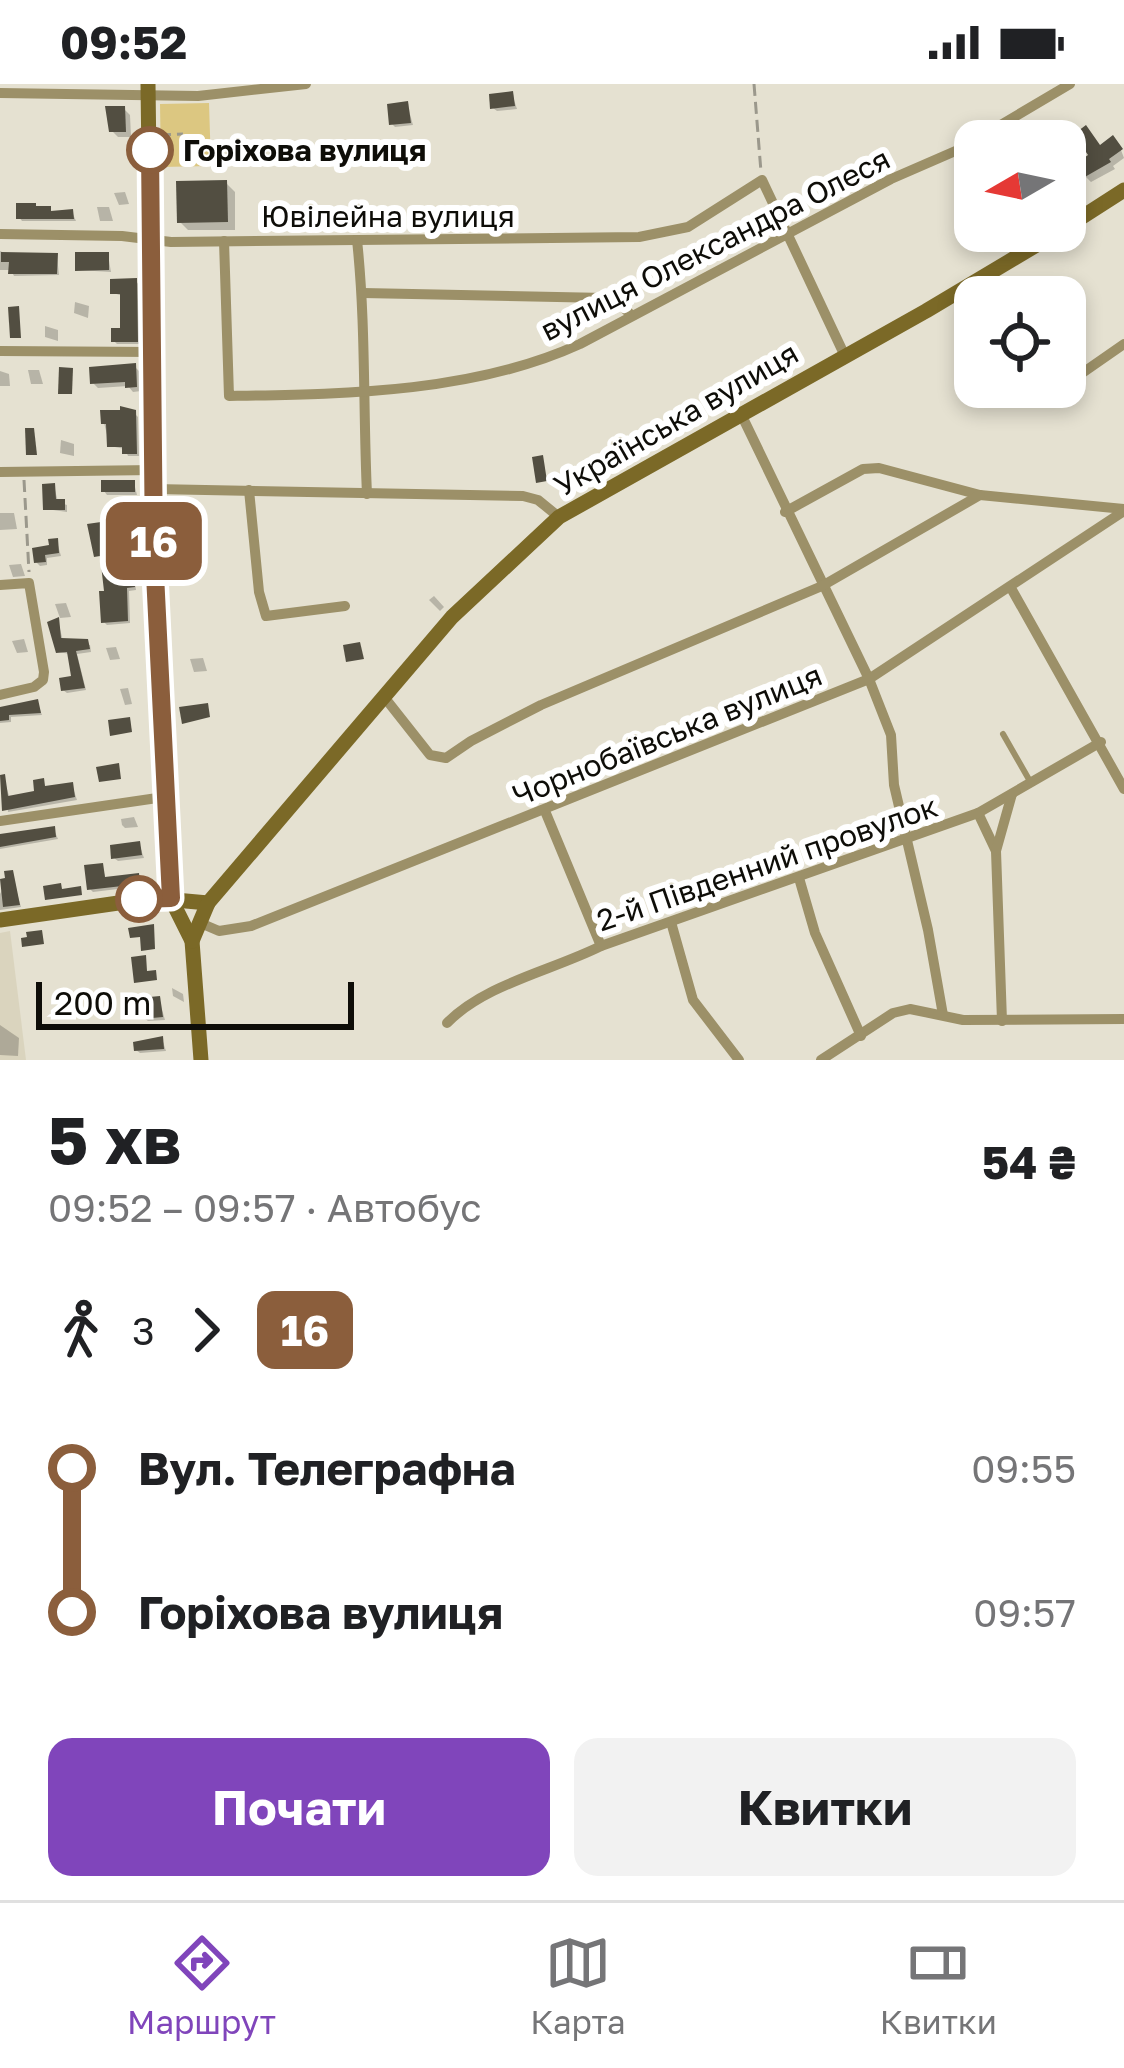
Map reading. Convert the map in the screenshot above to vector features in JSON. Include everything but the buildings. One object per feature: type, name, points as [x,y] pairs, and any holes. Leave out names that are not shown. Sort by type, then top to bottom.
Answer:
[{"type":"street","points":[[0,93],[305,84]]},
{"type":"street","name":"вулиця Олександра Олеся","points":[[1009,120],[1070,84]]},
{"type":"street","points":[[148,89],[164,797],[171,898],[192,941],[201,1060]]},
{"type":"street","name":"вулиця Олександра Олеся","points":[[224,241],[230,396],[362,393],[437,383],[551,358],[890,179],[954,152]]},
{"type":"street","points":[[762,180],[844,354]]},
{"type":"street","name":"Ювілейна вулиця","points":[[0,234],[224,241],[639,237],[688,227],[762,180]]},
{"type":"street","name":"Українська вулиця","points":[[1086,215],[1124,190]]},
{"type":"street","points":[[357,240],[363,293],[367,494]]},
{"type":"street","points":[[1015,252],[1018,257]]},
{"type":"street","name":"Українська вулиця","points":[[192,941],[208,903],[385,698],[491,577],[559,517],[1026,252]]},
{"type":"street","points":[[363,293],[606,298],[616,300],[630,314]]},
{"type":"street","points":[[1086,370],[1124,344]]},
{"type":"street","points":[[0,351],[153,352]]},
{"type":"street","points":[[741,414],[869,679],[891,735],[894,785],[943,1015]]},
{"type":"street","points":[[785,512],[863,469],[879,468],[980,495],[1124,510]]},
{"type":"street","points":[[0,472],[154,470]]},
{"type":"street","points":[[154,489],[523,496],[538,500],[559,517]]},
{"type":"street","points":[[249,490],[259,592],[266,616],[345,607]]},
{"type":"street","points":[[385,698],[430,755],[446,758],[542,705],[822,586],[980,495]]},
{"type":"street","points":[[1087,506],[1094,531]]},
{"type":"street","name":"Чорнобаївська вулиця","points":[[198,922],[219,932],[251,926],[869,679],[1124,510]]},
{"type":"street","points":[[0,585],[29,583],[43,680],[34,687],[0,695]]},
{"type":"street","points":[[1011,588],[1124,789]]},
{"type":"street","name":"2-й Південний провулок","points":[[447,1023],[485,993],[560,967],[601,946],[978,814],[1101,742]]},
{"type":"street","points":[[1002,1022],[996,851],[1012,794]]},
{"type":"street","points":[[0,821],[164,797]]},
{"type":"street","points":[[545,811],[601,946]]},
{"type":"street","points":[[978,814],[996,851]]},
{"type":"street","points":[[799,878],[815,933],[861,1036]]},
{"type":"street","points":[[0,920],[107,903],[171,898],[208,903]]},
{"type":"street","points":[[671,922],[693,1000],[740,1060]]},
{"type":"street","points":[[821,1060],[893,1013],[910,1009],[1002,1022],[1124,1019]]},
{"type":"lane","points":[[1003,734],[1030,783]]},
{"type":"path","points":[[754,84],[762,180]]},
{"type":"path","points":[[158,135],[183,134]]},
{"type":"path","points":[[24,472],[29,583]]},
{"type":"shaded area","points":[[209,103],[211,166],[161,167],[160,104]]},
{"type":"shaded area","points":[[10,931],[26,1060],[0,1060],[0,933]]},
{"type":"bus line","name":"16","points":[[139,899],[171,898],[154,554],[150,150]]},
{"type":"place","name":"Горіхова вулиця","points":[[150,150]]}]
